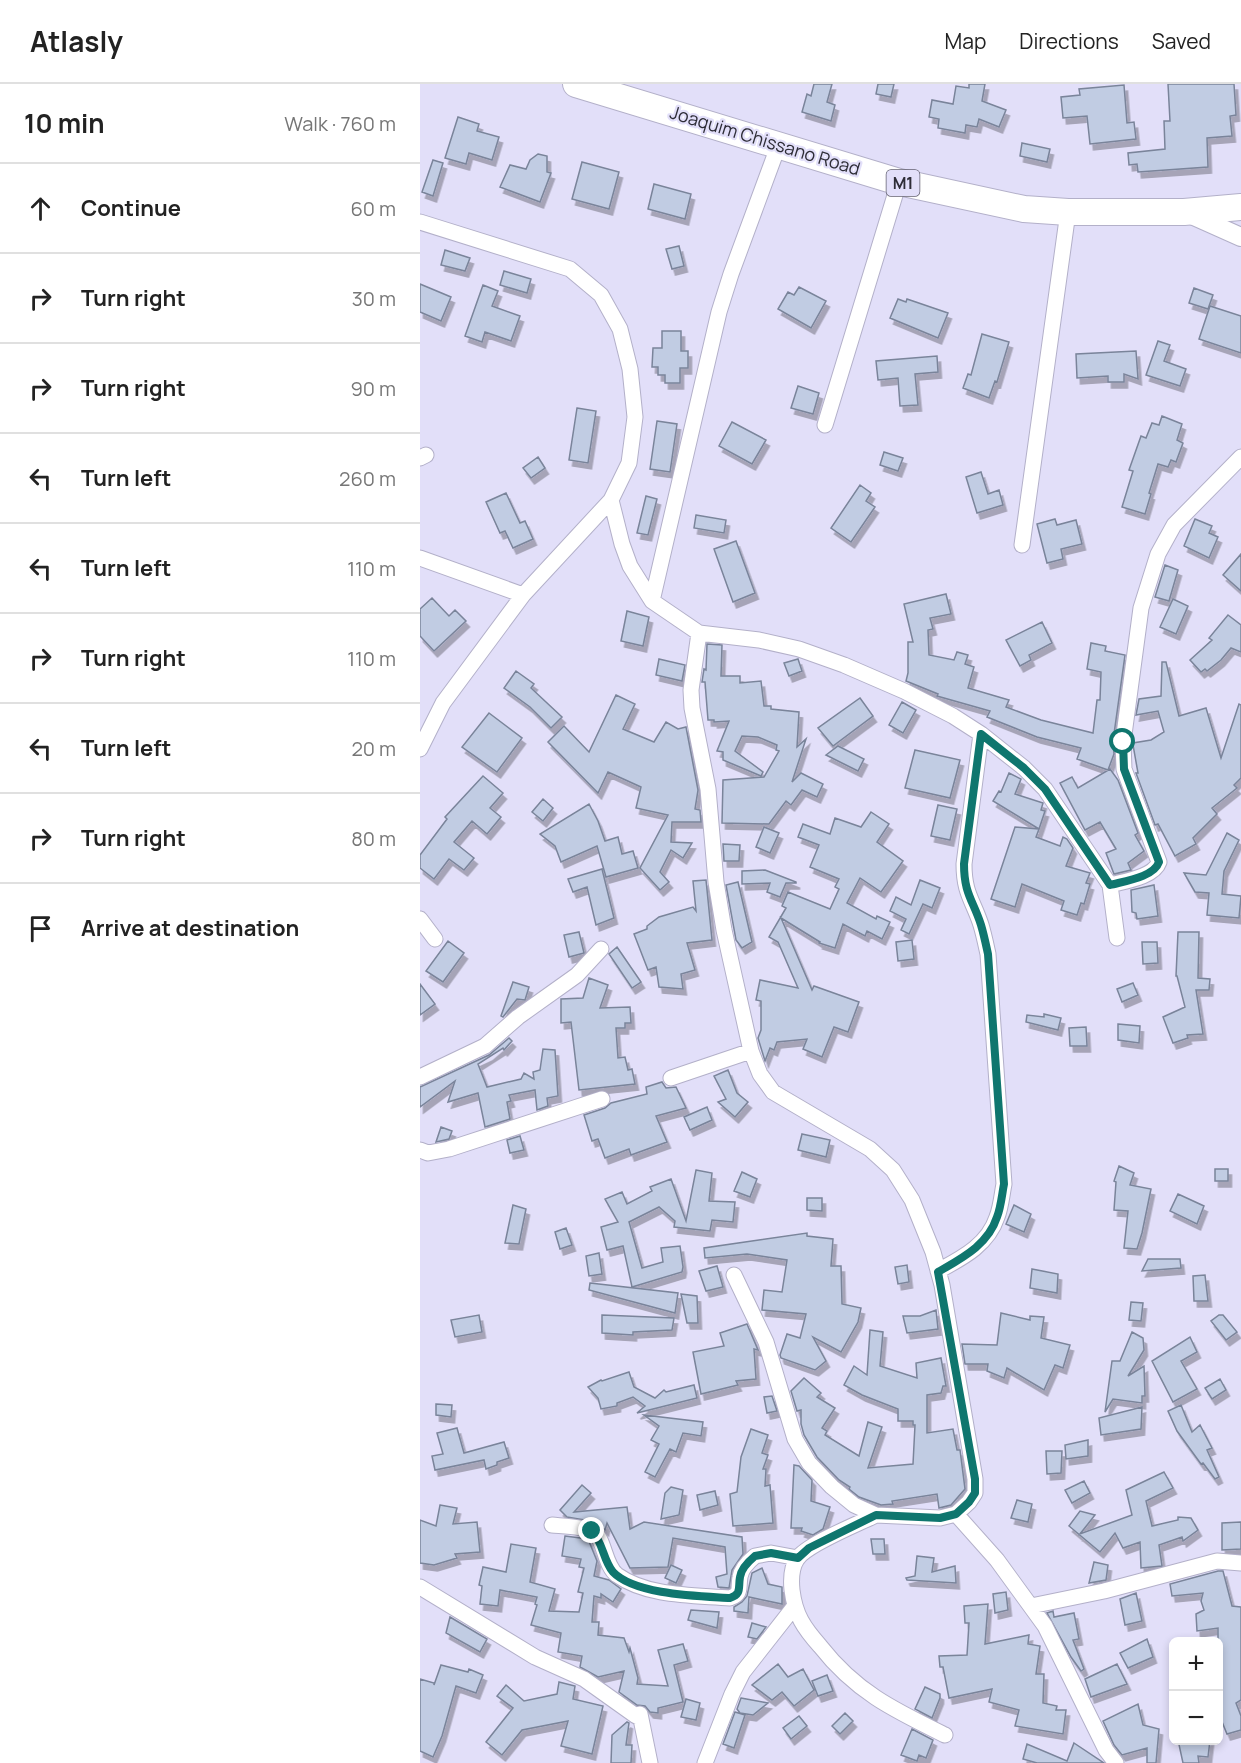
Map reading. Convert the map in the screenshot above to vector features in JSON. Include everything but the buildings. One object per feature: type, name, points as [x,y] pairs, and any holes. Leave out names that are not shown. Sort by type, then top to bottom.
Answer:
[{"type":"highway","name":"Joaquim Chissano Road","points":[[576,84],[899,182],[1013,207],[1068,212],[1184,212],[1241,207]]},
{"type":"street","points":[[652,601],[719,312],[779,144]]},
{"type":"street","points":[[825,425],[899,182]]},
{"type":"street","points":[[1022,545],[1068,212]]},
{"type":"street","points":[[1184,212],[1241,237]]},
{"type":"street","points":[[420,222],[570,269],[601,295],[620,329],[630,369],[635,417],[629,464],[611,500],[523,595],[443,703],[420,749]]},
{"type":"street","points":[[1110,885],[1149,872],[1157,868],[1159,862],[1124,769],[1123,742],[1142,608],[1158,554],[1174,525],[1241,457]]},
{"type":"street","points":[[611,500],[626,555],[652,601],[699,633],[759,640],[799,649],[844,665],[904,691],[953,716],[981,734],[1024,768],[1045,789],[1110,885],[1117,938]]},
{"type":"street","points":[[420,558],[523,595]]},
{"type":"street","points":[[699,633],[691,690],[692,708],[708,789],[716,882],[724,930],[751,1052],[760,1074],[773,1092],[870,1149],[893,1170],[912,1200],[933,1252],[938,1272],[975,1479],[975,1493],[969,1502],[956,1514],[940,1518],[876,1515],[854,1505],[832,1487],[809,1463],[795,1439],[766,1342],[734,1275]]},
{"type":"street","points":[[938,1272],[983,1242],[997,1218],[1004,1184],[988,954],[981,924],[964,883],[964,864],[981,734]]},
{"type":"street","points":[[420,919],[435,939]]},
{"type":"street","points":[[420,1077],[485,1046],[518,1017],[577,975],[601,949]]},
{"type":"street","points":[[672,1078],[751,1052]]},
{"type":"street","points":[[420,1150],[428,1153],[449,1149],[602,1099]]},
{"type":"street","points":[[956,1514],[997,1560],[1045,1626],[1106,1750],[1116,1763]]},
{"type":"street","points":[[876,1515],[809,1548],[798,1558],[792,1570],[794,1607],[805,1628],[844,1676],[875,1698],[945,1735]]},
{"type":"street","points":[[552,1525],[592,1531],[598,1537],[612,1570],[618,1576],[631,1583],[672,1594],[730,1598],[737,1596],[740,1590],[740,1575],[755,1556],[771,1553],[798,1558]]},
{"type":"street","points":[[1030,1606],[1104,1591],[1217,1561],[1241,1563]]},
{"type":"street","points":[[420,1587],[535,1657],[584,1679],[636,1716],[640,1714],[650,1763]]},
{"type":"street","points":[[705,1763],[743,1672],[794,1607]]},
{"type":"route","points":[[592,1531],[598,1537],[612,1570],[631,1583],[672,1594],[730,1598],[737,1596],[740,1590],[740,1575],[755,1556],[771,1553],[798,1558],[809,1548],[876,1515],[940,1518],[956,1514],[969,1502],[975,1493],[975,1479],[938,1272],[983,1242],[997,1218],[1004,1184],[988,954],[981,924],[964,883],[964,864],[981,734],[1024,768],[1045,789],[1110,885],[1149,872],[1157,868],[1159,862],[1124,769],[1123,742]]}]
